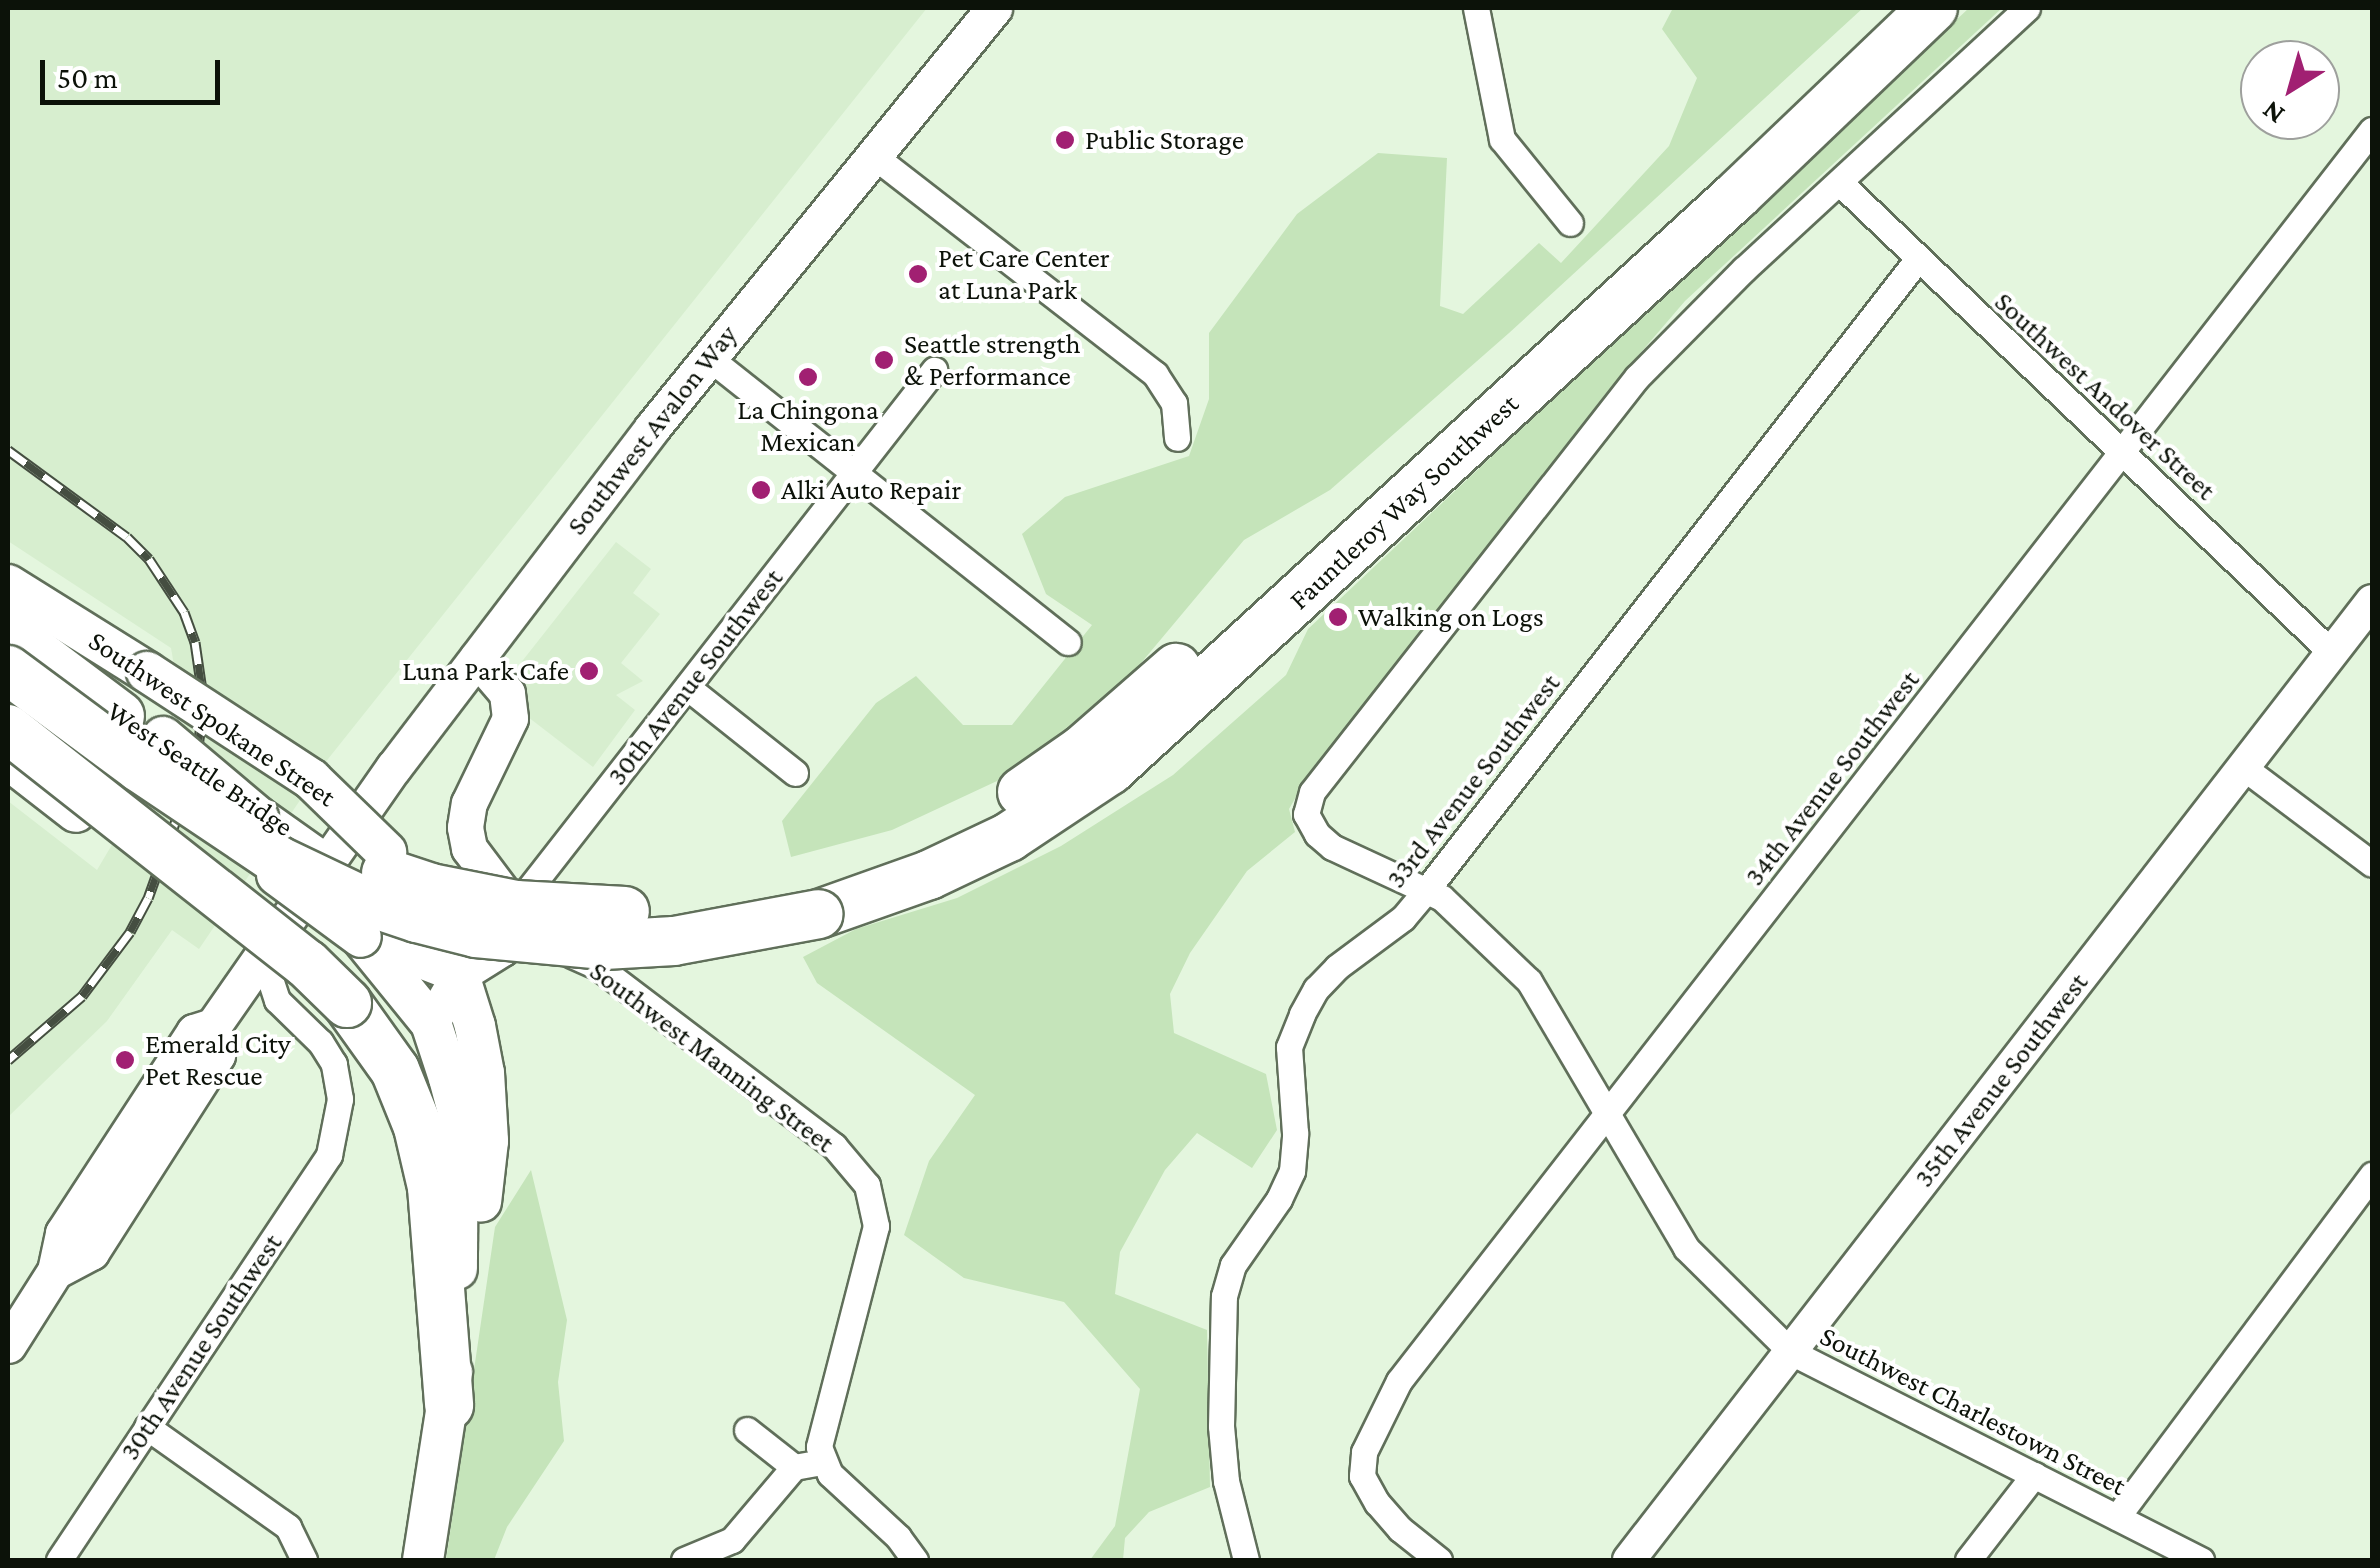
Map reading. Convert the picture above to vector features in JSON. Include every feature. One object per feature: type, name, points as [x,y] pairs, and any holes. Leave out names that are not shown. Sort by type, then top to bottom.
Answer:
[{"type":"highway","name":"Fauntleroy Way Southwest","points":[[820,899],[996,806],[1094,740],[1891,8]]},
{"type":"highway","name":"Fauntleroy Way Southwest","points":[[820,899],[929,875],[1010,837],[1122,760],[1737,195],[1933,8]]},
{"type":"highway","name":"West Seattle Bridge","points":[[8,632],[251,811],[357,864],[431,888],[516,905],[599,913],[820,899]]},
{"type":"highway","name":"West Seattle Bridge","points":[[8,670],[166,786],[278,861],[357,898],[417,918],[523,940],[674,942],[820,899]]},
{"type":"highway","points":[[8,728],[307,964],[347,1004],[395,1070],[418,1127],[432,1187],[449,1405]]},
{"type":"main road","name":"Southwest Avalon Way","points":[[8,1346],[55,1272],[63,1233],[194,1032],[214,1026],[323,863],[476,658],[708,358],[994,8]]},
{"type":"main road","name":"Southwest Spokane Street","points":[[8,585],[311,780],[386,852],[436,924],[459,975],[484,1073],[488,1141],[454,1344]]},
{"type":"main road","points":[[8,605],[258,817],[323,863]]},
{"type":"main road","points":[[476,658],[507,694],[510,718],[470,803],[465,827],[469,848],[514,908]]},
{"type":"main road","points":[[8,690],[361,937],[459,975]]},
{"type":"main road","points":[[8,759],[262,954]]},
{"type":"main road","name":"30th Avenue Southwest","points":[[502,948],[515,930],[514,908]]},
{"type":"main road","points":[[361,937],[431,1023],[458,1112],[454,1344],[449,1405],[423,1560]]},
{"type":"main road","points":[[431,1023],[459,975],[502,948]]},
{"type":"street","points":[[1476,8],[1502,139],[1570,223]]},
{"type":"street","points":[[1839,182],[2028,8]]},
{"type":"street","name":"34th Avenue Southwest","points":[[1438,1560],[1400,1529],[1377,1503],[1362,1476],[1364,1452],[1399,1381],[2124,454],[2372,130]]},
{"type":"street","points":[[874,156],[1155,374],[1174,403],[1177,438]]},
{"type":"street","name":"Southwest Andover Street","points":[[1839,182],[2332,653]]},
{"type":"street","name":"Southwest Charlestown Street","points":[[1839,182],[1744,269],[1637,377],[1312,792],[1306,814],[1317,834],[1332,847],[1428,888],[1454,908],[1529,982],[1686,1248],[1791,1352],[2202,1560]]},
{"type":"street","name":"33rd Avenue Southwest","points":[[1246,1560],[1226,1482],[1221,1426],[1224,1296],[1233,1265],[1280,1199],[1292,1171],[1295,1133],[1289,1047],[1316,989],[1403,918],[1428,888],[1917,260]]},
{"type":"street","points":[[708,358],[1068,642]]},
{"type":"street","name":"30th Avenue Southwest","points":[[514,908],[934,370]]},
{"type":"street","name":"35th Avenue Southwest","points":[[1629,1560],[2372,600]]},
{"type":"street","points":[[687,687],[796,773]]},
{"type":"street","points":[[2244,767],[2372,864]]},
{"type":"street","name":"Southwest Manning Street","points":[[502,948],[574,956],[598,966],[834,1146],[872,1194],[876,1226],[819,1446],[821,1462]]},
{"type":"street","name":"30th Avenue Southwest","points":[[59,1560],[329,1155],[340,1099],[334,1064],[320,1042],[277,1000],[262,954]]},
{"type":"street","points":[[2117,1517],[2372,1175]]},
{"type":"street","points":[[147,1426],[288,1527],[304,1560]]},
{"type":"street","points":[[747,1430],[794,1467]]},
{"type":"street","points":[[684,1560],[732,1540],[794,1467],[821,1462],[898,1537],[914,1560]]},
{"type":"street","points":[[1968,1560],[2034,1475]]},
{"type":"shaded area","points":[[8,8],[927,8],[328,759],[199,949],[172,930],[107,1021],[8,1117],[8,801],[97,870],[184,723],[171,648],[8,541]]},
{"type":"shaded area","points":[[1673,8],[1863,8],[1509,333],[1330,490],[1244,540],[1136,669],[1012,774],[892,830],[791,857],[782,821],[876,703],[916,676],[963,725],[1012,725],[1092,625],[1046,594],[1022,534],[1065,497],[1189,456],[1209,399],[1209,333],[1297,214],[1378,153],[1447,158],[1440,306],[1463,314],[1539,243],[1561,263],[1669,146],[1697,78],[1662,29]]},
{"type":"shaded area","points":[[1969,8],[2002,8],[1685,301],[1606,393],[1304,783],[1289,809],[1295,832],[1247,871],[1190,953],[1170,994],[1174,1033],[1266,1074],[1277,1130],[1252,1168],[1197,1133],[1165,1170],[1120,1252],[1115,1294],[1207,1330],[1210,1487],[1149,1512],[1125,1538],[1123,1560],[1090,1560],[1115,1526],[1140,1389],[1064,1302],[964,1278],[904,1235],[929,1161],[975,1095],[817,983],[803,957],[856,929],[957,898],[1061,846],[1173,775],[1286,675],[1308,629]]},
{"type":"shaded area","points":[[616,542],[651,569],[633,593],[660,614],[621,663],[643,681],[616,695],[635,710],[593,767],[528,717],[516,669]]},
{"type":"shaded area","points":[[531,1170],[567,1320],[558,1382],[564,1441],[507,1527],[494,1560],[446,1560],[495,1227]]},
{"type":"railway","points":[[8,450],[127,537],[149,559],[184,612],[195,642],[204,704],[195,767],[148,898],[130,932],[82,996],[8,1060]]},
{"type":"place","name":"Public Storage","points":[[1065,140]]},
{"type":"place","name":"Pet Care Center at Luna Park","points":[[918,274]]},
{"type":"place","name":"Seattle strength & Performance","points":[[884,360]]},
{"type":"place","name":"La Chingona Mexican","points":[[808,377]]},
{"type":"place","name":"Alki Auto Repair","points":[[761,490]]},
{"type":"place","name":"Walking on Logs","points":[[1338,617]]},
{"type":"place","name":"Luna Park Cafe","points":[[589,671]]},
{"type":"place","name":"Emerald City Pet Rescue","points":[[125,1060]]}]
